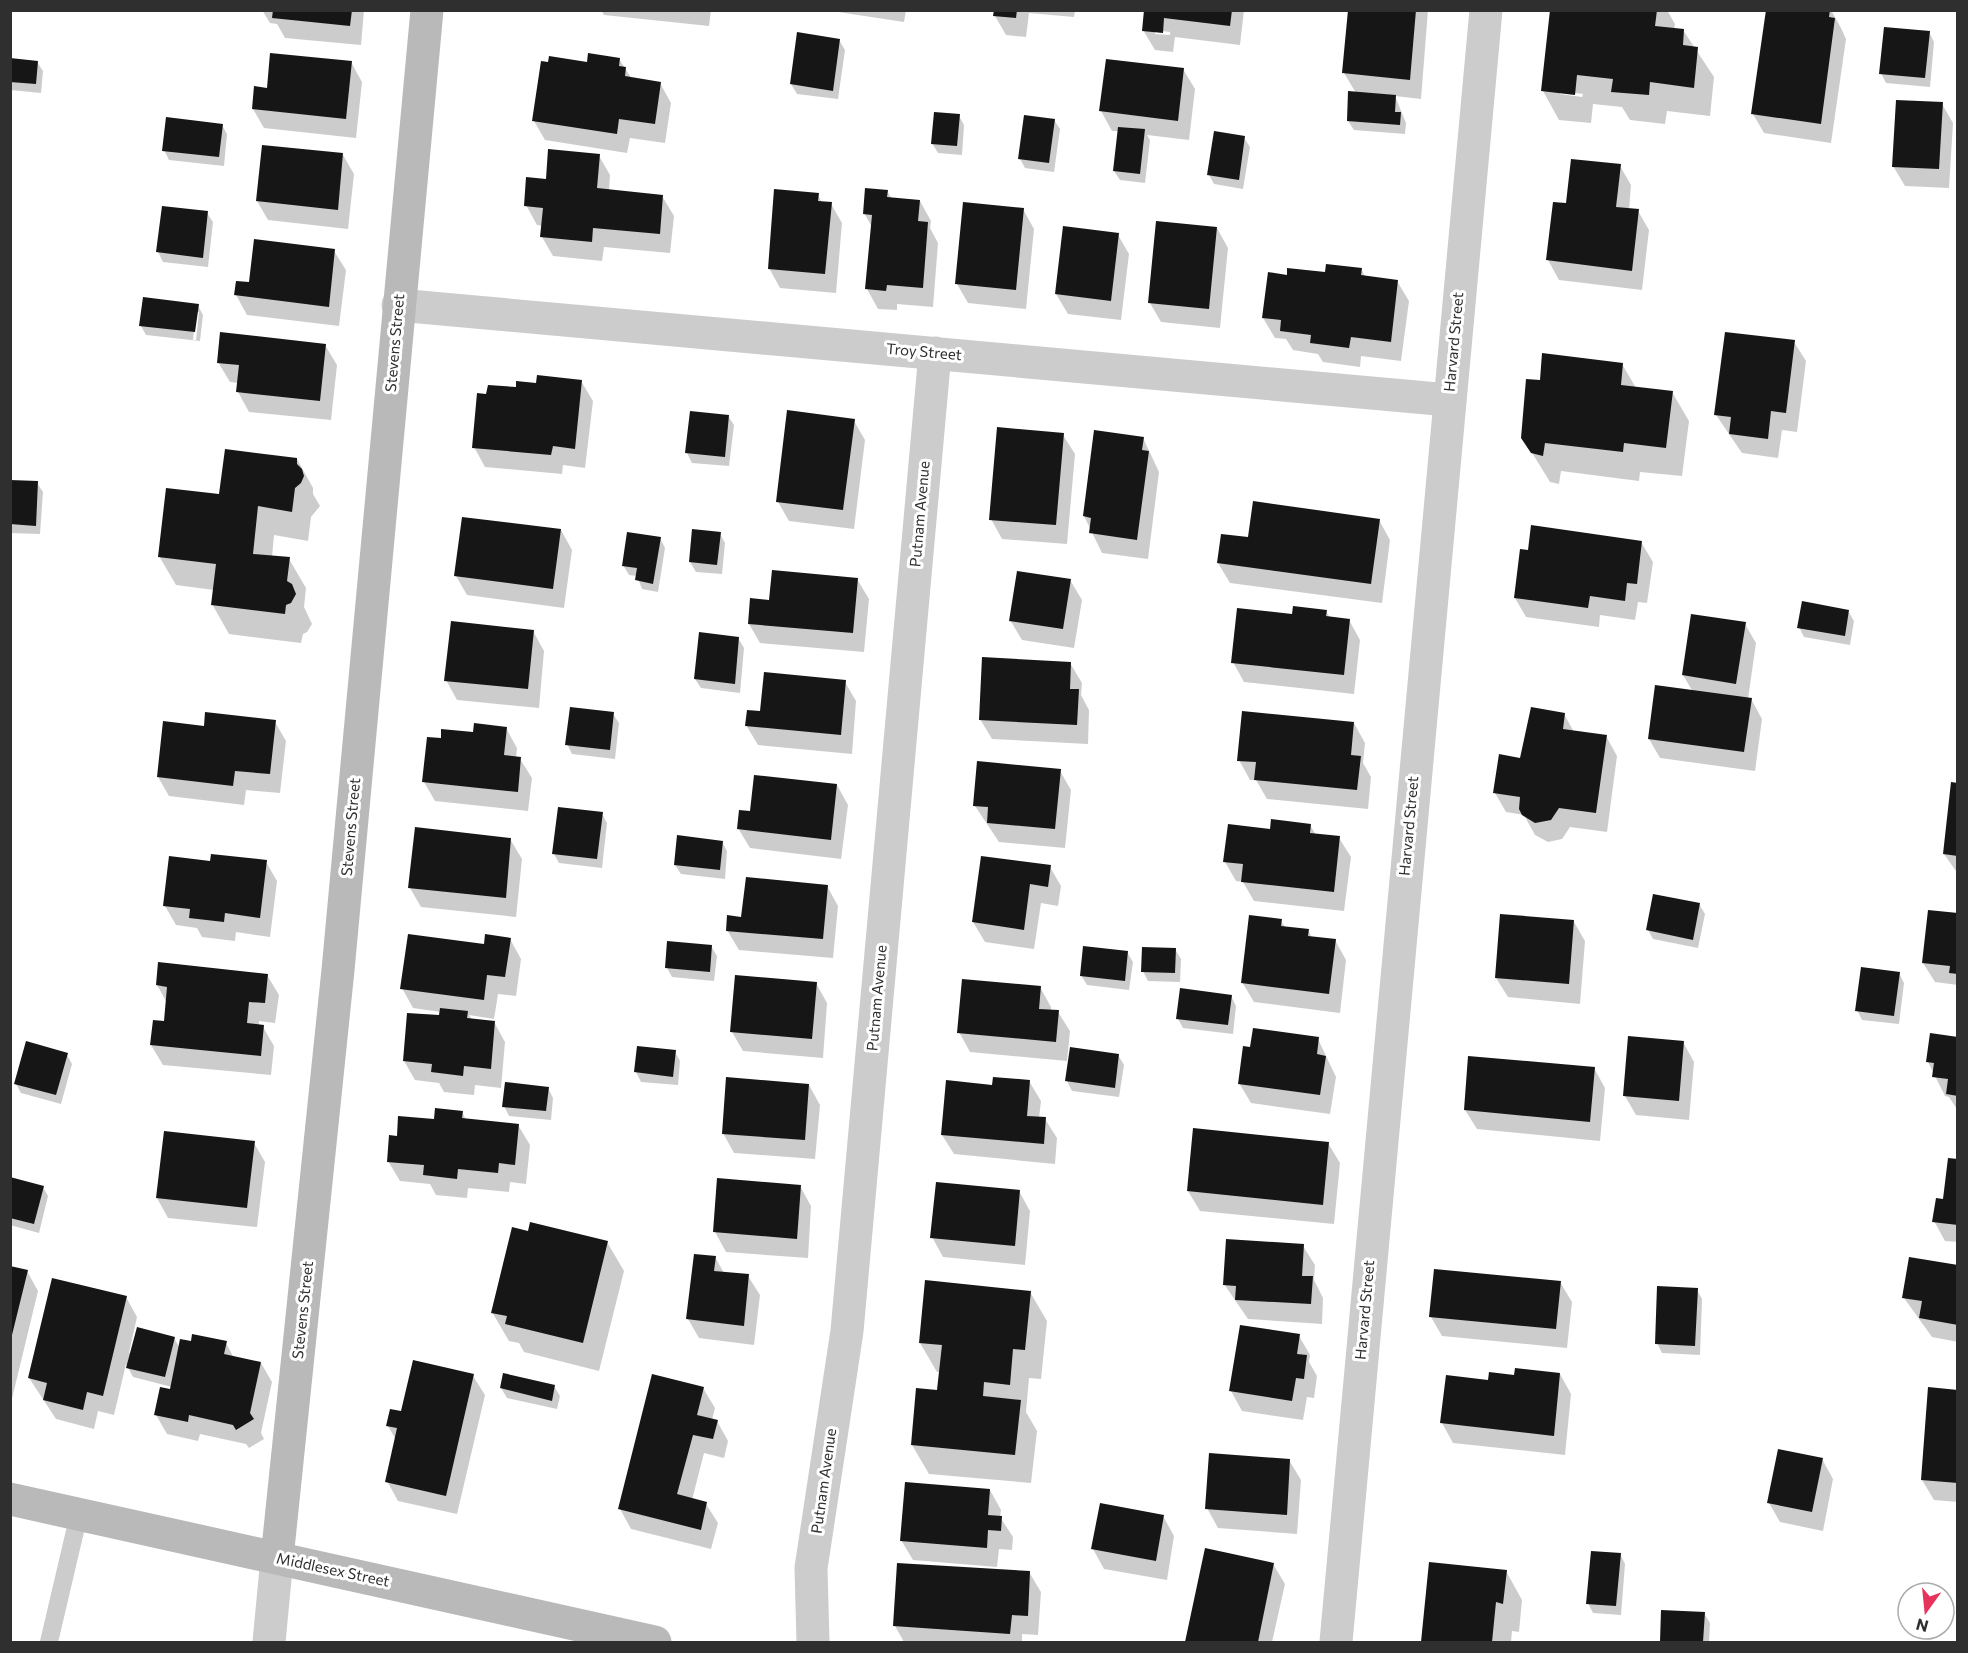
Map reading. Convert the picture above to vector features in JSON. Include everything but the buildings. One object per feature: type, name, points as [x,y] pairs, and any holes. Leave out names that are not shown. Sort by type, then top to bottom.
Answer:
[{"type":"main road","name":"Stevens Street","points":[[277,1557],[338,970],[427,10]]},
{"type":"main road","name":"Middlesex Street","points":[[10,1499],[655,1642]]},
{"type":"street","name":"Harvard Street","points":[[1336,1642],[1486,10]]},
{"type":"street","name":"Troy Street","points":[[398,305],[1449,400]]},
{"type":"street","name":"Putnam Avenue","points":[[813,1642],[811,1568],[846,1330],[935,353]]},
{"type":"street","name":"Stevens Street","points":[[269,1642],[277,1557]]},
{"type":"lane","points":[[49,1642],[79,1514]]}]
